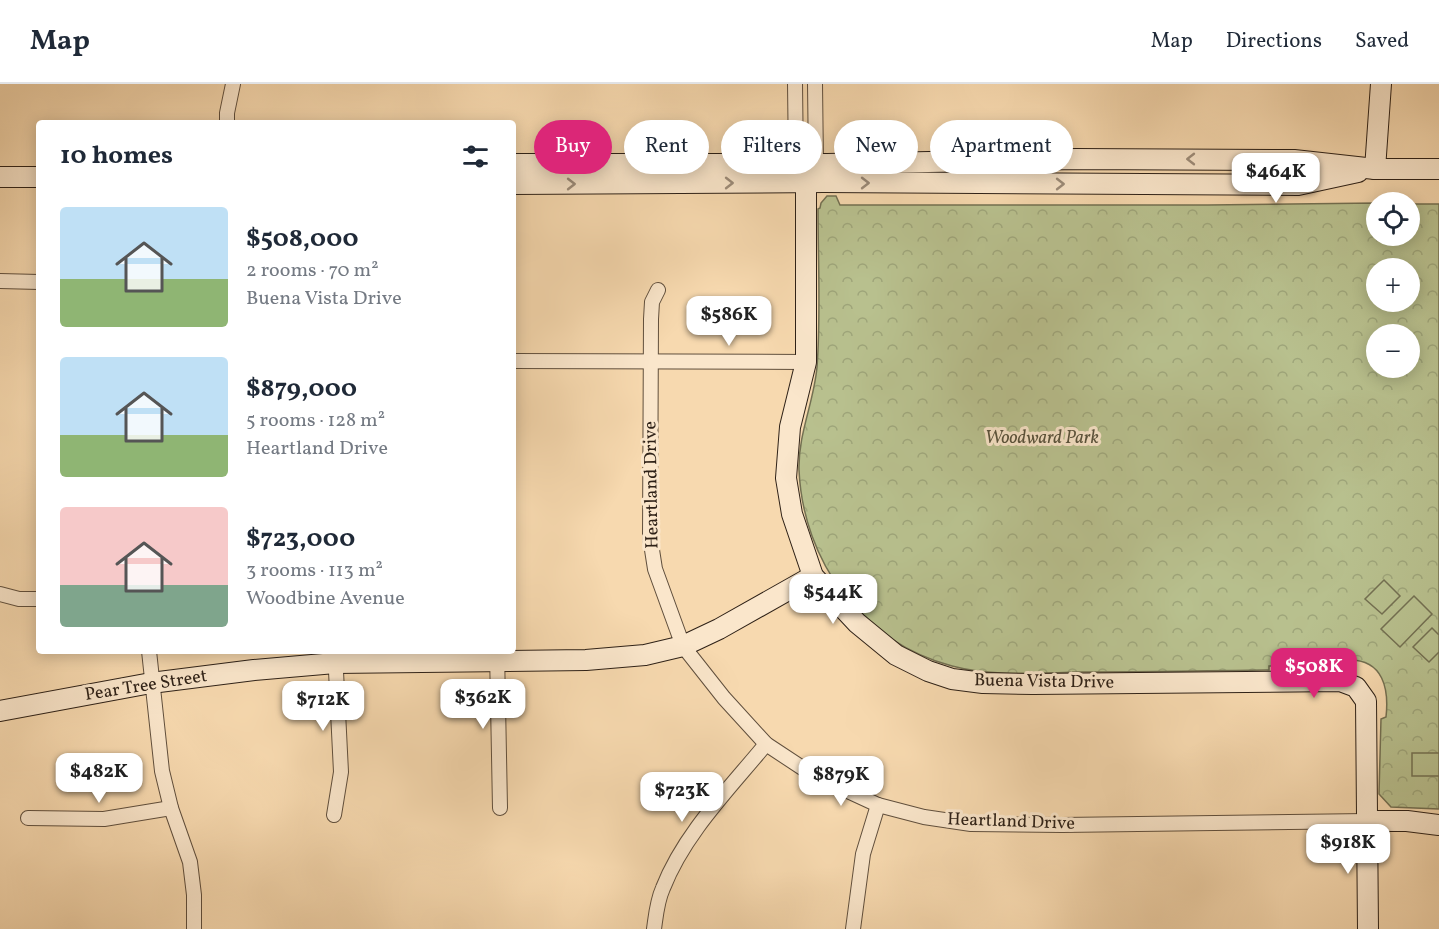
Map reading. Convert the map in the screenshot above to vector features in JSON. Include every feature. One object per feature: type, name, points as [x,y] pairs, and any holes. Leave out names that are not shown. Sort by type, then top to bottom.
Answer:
[{"type":"street","points":[[227,120],[233,84]]},
{"type":"street","name":"Buena Vista Drive","points":[[795,84],[795,120]]},
{"type":"street","name":"Buena Vista Drive","points":[[815,84],[815,120]]},
{"type":"street","points":[[1375,169],[1381,84]]},
{"type":"street","points":[[822,164],[1076,159],[1294,160],[1375,169],[1439,170]]},
{"type":"street","points":[[516,164],[721,164]]},
{"type":"street","points":[[516,184],[1298,185],[1375,169]]},
{"type":"street","name":"Buena Vista Drive","points":[[801,174],[806,183]]},
{"type":"street","name":"Buena Vista Drive","points":[[811,174],[806,183],[806,362],[790,427],[786,478],[792,514],[813,576],[857,623],[896,656],[952,679],[983,683],[1033,684],[1340,681],[1361,692],[1366,701],[1368,929]]},
{"type":"street","points":[[0,177],[36,177]]},
{"type":"street","points":[[0,281],[36,282]]},
{"type":"street","name":"Heartland Drive","points":[[658,290],[654,295],[652,310],[650,537],[658,578],[683,646],[724,698],[766,744],[813,775],[852,795],[878,805],[924,817],[971,824],[1407,821],[1439,825]]},
{"type":"street","points":[[516,361],[806,362]]},
{"type":"street","name":"Pear Tree Street","points":[[0,711],[151,683],[335,657],[497,656],[617,659],[645,656],[683,646],[719,629],[813,576]]},
{"type":"street","points":[[0,594],[18,599],[36,599]]},
{"type":"street","points":[[149,654],[162,771],[171,808],[190,862],[194,929]]},
{"type":"street","points":[[497,656],[500,808]]},
{"type":"street","points":[[334,815],[341,772],[335,657]]},
{"type":"street","points":[[654,929],[662,890],[670,871],[694,833],[766,744]]},
{"type":"street","points":[[853,929],[863,854],[878,805]]},
{"type":"street","points":[[28,818],[104,819],[171,808]]},
{"type":"green space","name":"Woodward Park","points":[[827,196],[836,196],[840,205],[1366,203],[1366,246],[1420,246],[1420,204],[1439,204],[1439,809],[1391,807],[1379,794],[1381,719],[1386,717],[1387,707],[1385,687],[1377,670],[1360,661],[1348,660],[1304,666],[1269,666],[1269,670],[983,672],[952,666],[920,655],[891,638],[865,618],[843,594],[825,566],[812,536],[803,504],[799,470],[803,431],[817,367],[818,209]]},
{"type":"green space","points":[[1384,580],[1400,596],[1382,614],[1365,599]]},
{"type":"green space","points":[[1414,596],[1432,614],[1400,647],[1381,629]]},
{"type":"green space","points":[[1432,628],[1439,635],[1439,652],[1429,662],[1413,647]]},
{"type":"green space","points":[[1412,753],[1439,753],[1439,776],[1412,776]]}]
